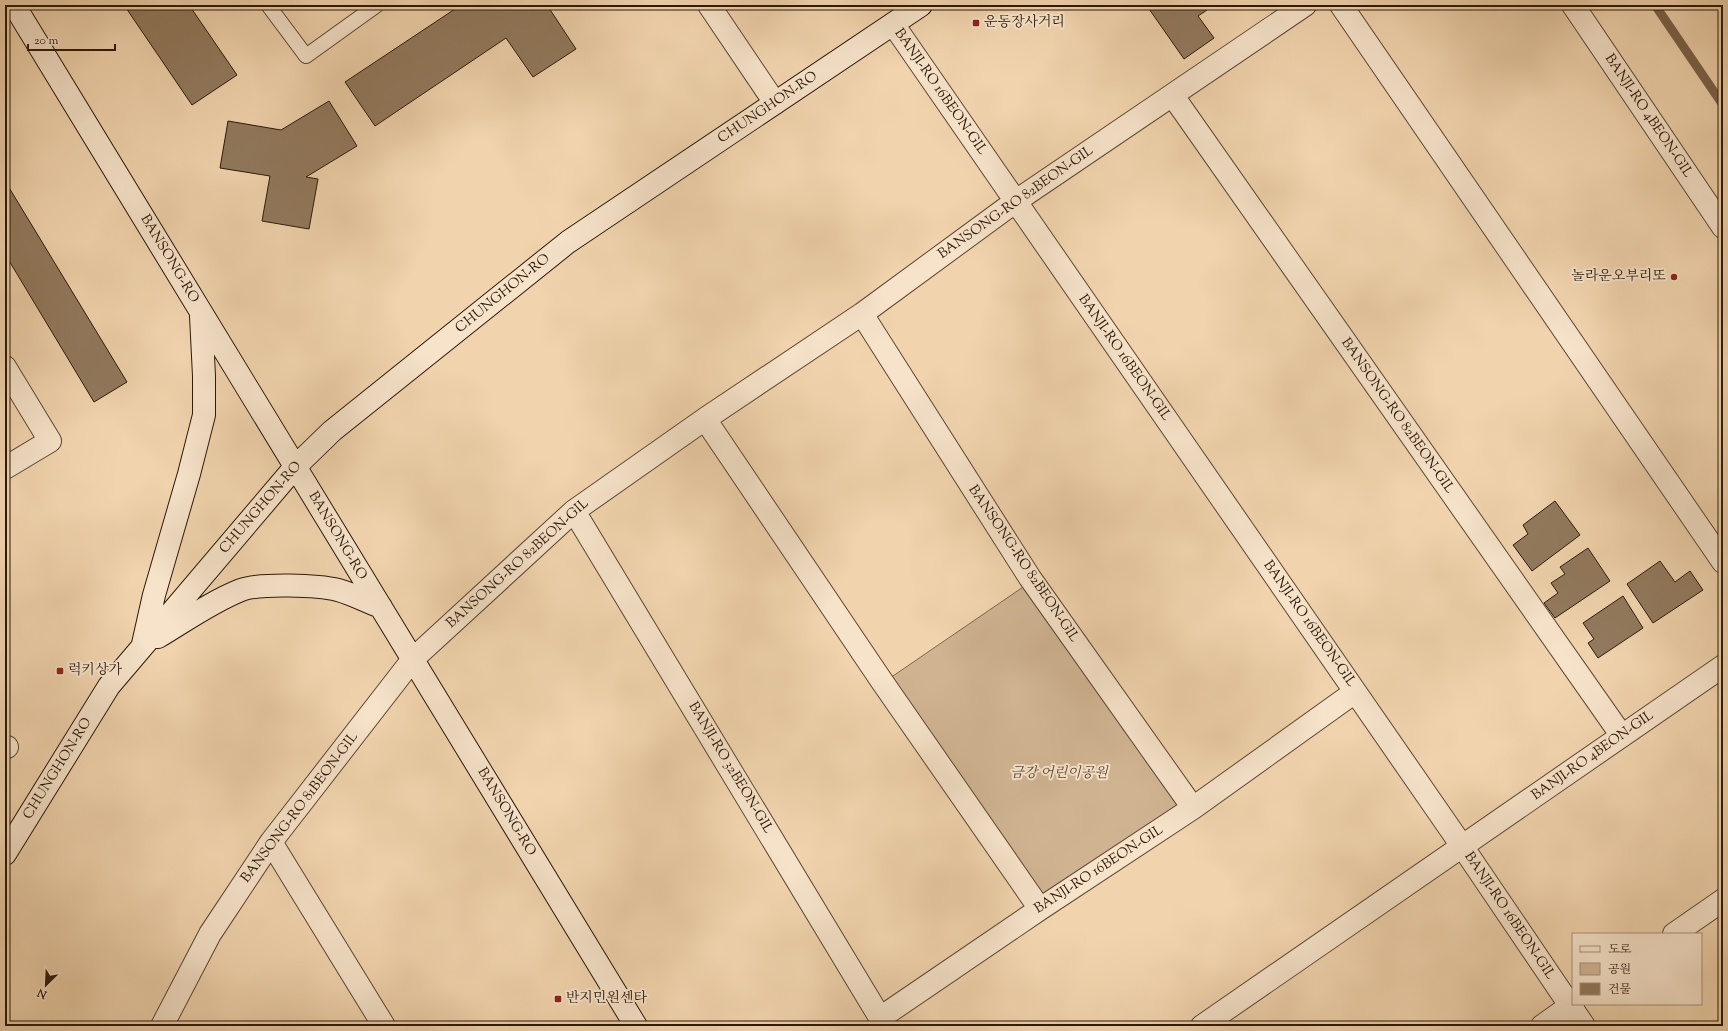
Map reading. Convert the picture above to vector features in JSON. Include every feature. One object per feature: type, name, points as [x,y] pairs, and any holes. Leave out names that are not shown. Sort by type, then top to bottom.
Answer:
[{"type":"street","name":"BANSONG-RO","points":[[14,5],[636,1026]]},
{"type":"street","points":[[709,5],[775,103]]},
{"type":"street","name":"CHUNGHON-RO","points":[[5,854],[109,686],[295,467],[332,431],[568,242],[920,5]]},
{"type":"street","name":"BANSONG-RO 82BEON-GIL","points":[[413,659],[574,511],[705,418],[862,314],[1016,201],[1305,5]]},
{"type":"street","points":[[1340,5],[1723,562]]},
{"type":"street","name":"BANJI-RO 4BEON-GIL","points":[[1573,5],[1723,227]]},
{"type":"street","name":"BANJI-RO 16BEON-GIL","points":[[893,24],[1462,846],[1584,1026]]},
{"type":"street","name":"BANSONG-RO 82BEON-GIL","points":[[1172,96],[1622,736]]},
{"type":"street","name":"CHUNGHON-RO","points":[[142,647],[154,595],[181,504],[204,415],[201,313]]},
{"type":"street","name":"BANSONG-RO 82BEON-GIL","points":[[862,314],[1030,578],[1193,808]]},
{"type":"street","points":[[5,367],[50,441],[5,468]]},
{"type":"street","points":[[705,418],[886,687],[1040,909]]},
{"type":"street","name":"BANJI-RO 32BEON-GIL","points":[[574,511],[882,1022]]},
{"type":"street","name":"CHUNGHON-RO","points":[[142,647],[214,603],[242,590],[276,586],[317,587],[339,590],[381,607]]},
{"type":"street","name":"BANSONG-RO 81BEON-GIL","points":[[162,1026],[210,934],[271,842],[413,659]]},
{"type":"street","name":"BANJI-RO 4BEON-GIL","points":[[1462,846],[1723,666]]},
{"type":"street","name":"BANJI-RO 16BEON-GIL","points":[[882,1022],[1040,909],[1193,808],[1355,692]]},
{"type":"street","points":[[271,842],[384,1026]]},
{"type":"street","name":"BANJI-RO 16BEON-GIL","points":[[1202,1026],[1462,846]]},
{"type":"street","points":[[1675,933],[1723,900]]},
{"type":"street","points":[[1542,1026],[1571,1005]]},
{"type":"lane","points":[[268,5],[306,56],[377,5]]},
{"type":"green space","name":"금강 어린이공원","points":[[1026,585],[1181,802],[1042,897],[890,678]]},
{"type":"building","points":[[124,5],[189,5],[237,75],[192,105]]},
{"type":"building","points":[[461,5],[534,5],[533,10],[541,5],[547,5],[576,49],[533,77],[506,38],[375,126],[345,82]]},
{"type":"building","points":[[1203,5],[1207,10],[1198,16],[1214,38],[1184,59],[1147,6]]},
{"type":"building","points":[[329,101],[357,146],[306,177],[318,179],[309,229],[262,221],[270,176],[220,168],[228,121],[281,130]]},
{"type":"building","points":[[5,181],[127,382],[94,402],[5,254]]},
{"type":"building","points":[[1555,501],[1580,535],[1532,571],[1513,545],[1528,534],[1523,525]]},
{"type":"building","points":[[1588,548],[1610,581],[1555,618],[1544,603],[1558,593],[1551,583],[1565,574],[1560,567]]},
{"type":"building","points":[[1660,561],[1675,582],[1690,571],[1703,590],[1653,623],[1627,584]]},
{"type":"building","points":[[1623,596],[1643,628],[1598,658],[1588,643],[1594,639],[1583,623]]},
{"type":"waterway","points":[[1655,5],[1723,105]]},
{"type":"place","name":"운동장사거리","points":[[976,23]]},
{"type":"place","name":"놀라운오부리또","points":[[1674,277]]},
{"type":"place","name":"럭키상가","points":[[60,671]]},
{"type":"place","name":"반지민원센타","points":[[558,999]]}]
